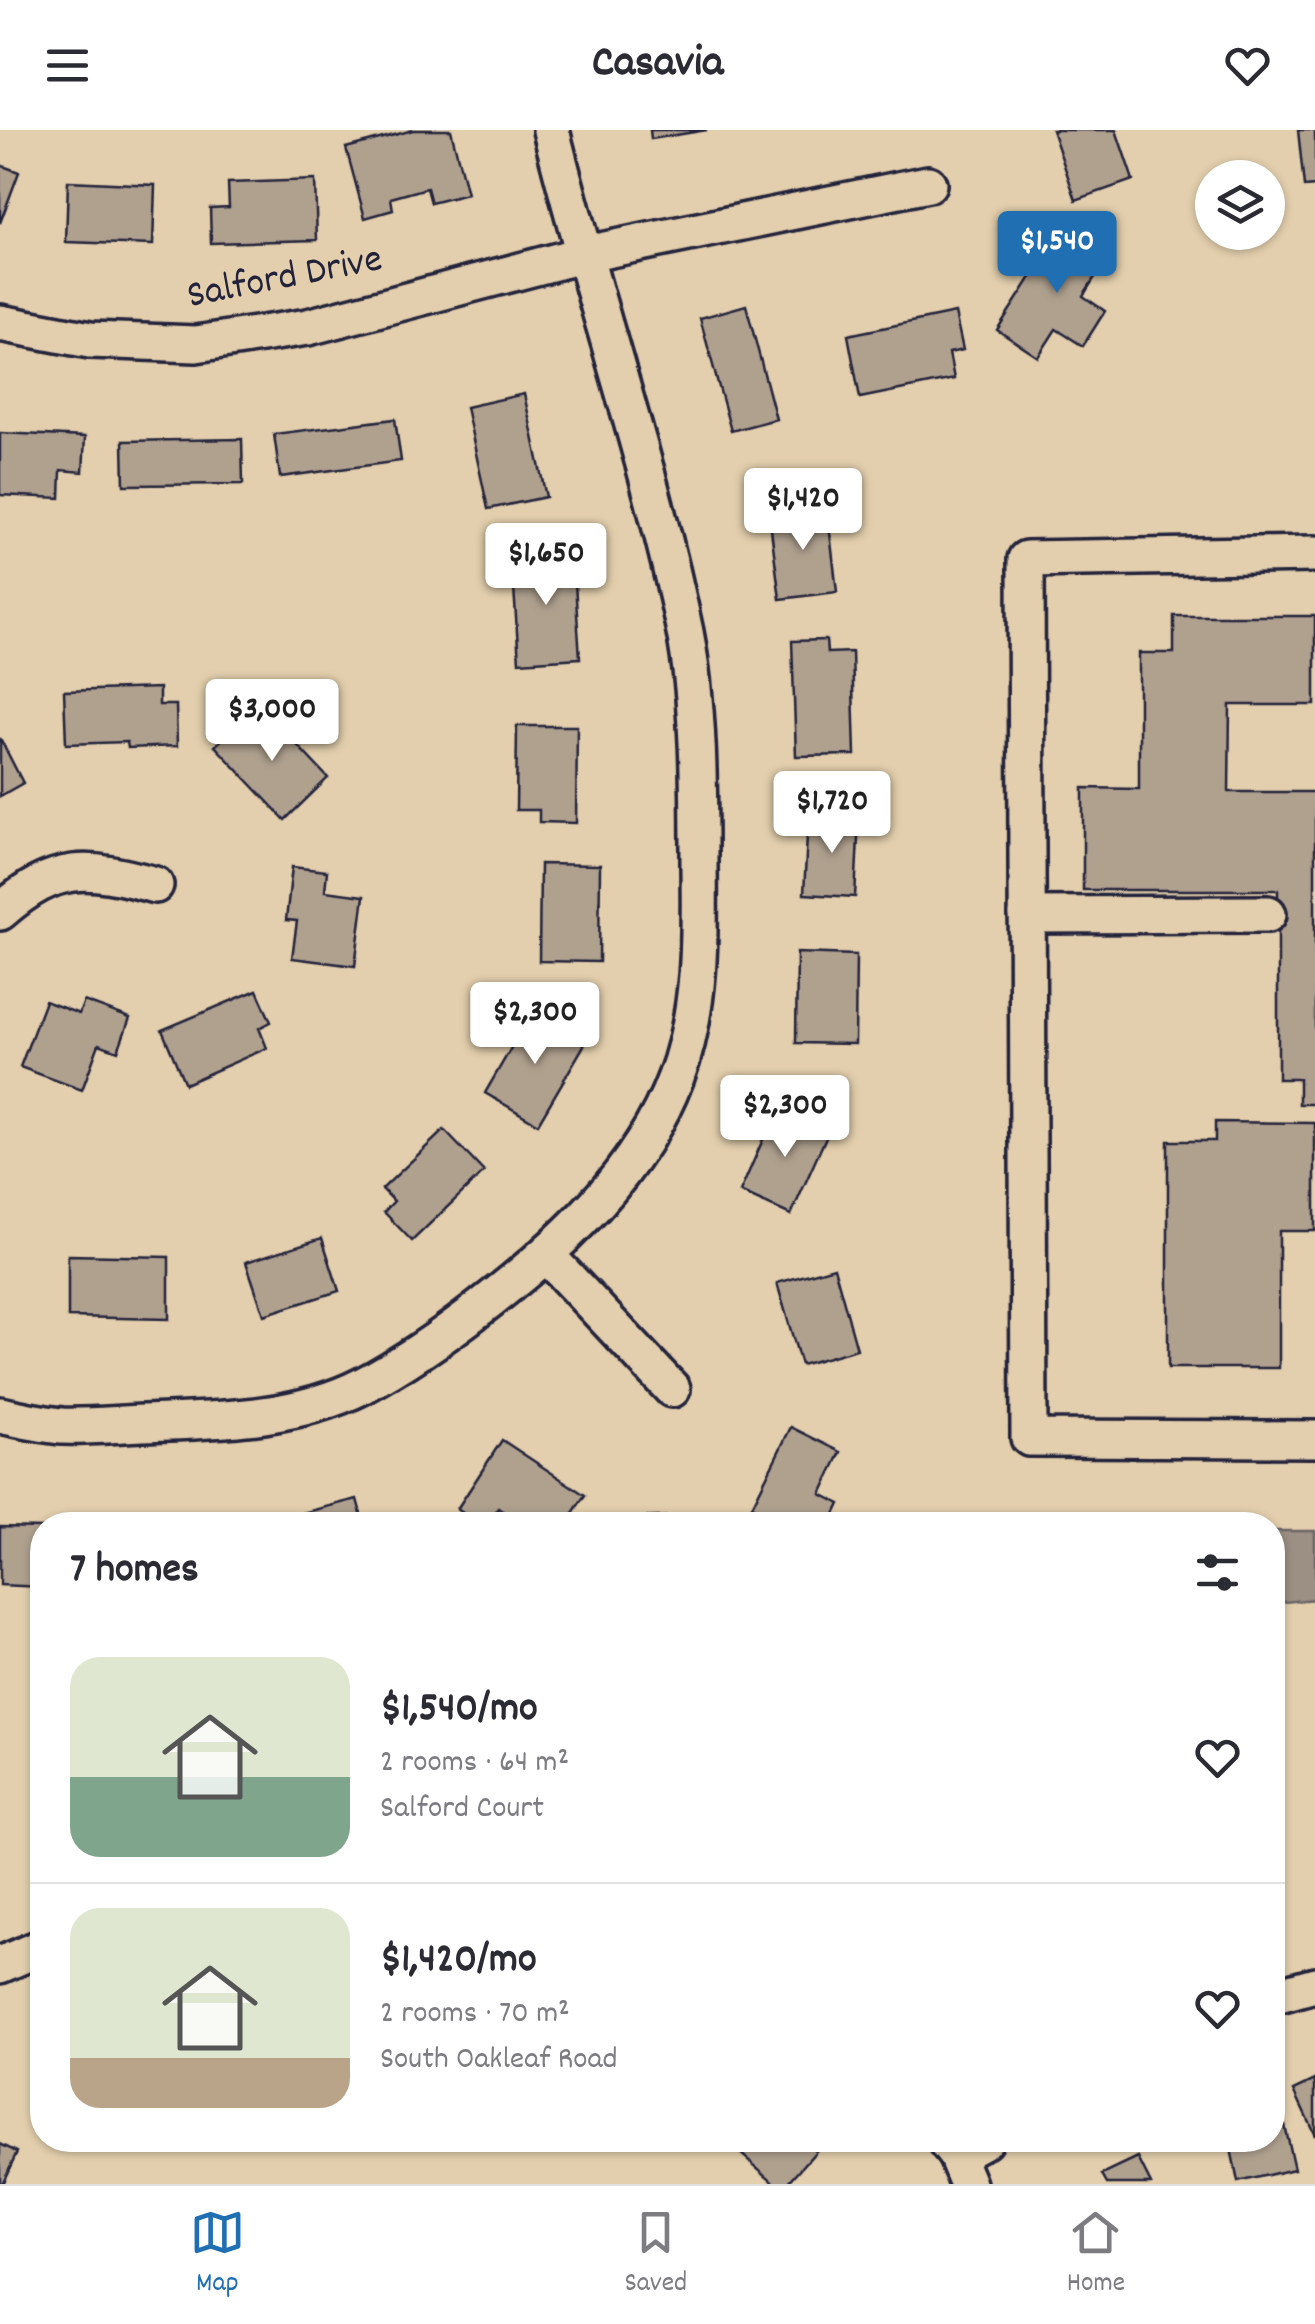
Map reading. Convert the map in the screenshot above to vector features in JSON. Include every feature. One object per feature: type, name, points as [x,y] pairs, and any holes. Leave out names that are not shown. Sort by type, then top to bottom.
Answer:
[{"type":"street","points":[[0,1415],[63,1426],[216,1420],[288,1412],[360,1387],[460,1323],[547,1256],[588,1215],[650,1130],[676,1076],[699,966],[698,770],[686,637],[641,452],[581,255],[551,130]]},
{"type":"street","name":"Salford Drive","points":[[0,323],[90,340],[196,344],[308,327],[581,255],[928,184]]},
{"type":"street","points":[[1315,554],[1026,559],[1028,1438],[1315,1439]]},
{"type":"street","points":[[0,912],[58,874],[106,872],[156,885]]},
{"type":"street","points":[[1028,915],[1268,914]]},
{"type":"street","points":[[547,1256],[672,1389]]},
{"type":"street","points":[[0,1965],[30,1952]]},
{"type":"street","points":[[1285,1993],[1315,1985]]},
{"type":"shaded area","points":[[1285,1531],[1315,1531],[1315,1599],[1285,1602]]},
{"type":"building","points":[[413,130],[451,130],[467,194],[431,203],[427,188],[391,198],[393,210],[365,218],[346,148]]},
{"type":"building","points":[[650,130],[707,130],[651,139]]},
{"type":"building","points":[[1052,130],[1116,130],[1133,180],[1076,200]]},
{"type":"building","points":[[1298,130],[1315,130],[1315,186],[1304,187]]},
{"type":"building","points":[[0,165],[19,172],[0,223]]},
{"type":"building","points":[[315,180],[317,240],[211,243],[210,208],[229,207],[228,183]]},
{"type":"building","points":[[68,181],[155,185],[153,245],[66,242]]},
{"type":"building","points":[[1064,226],[1109,255],[1083,296],[1105,311],[1083,346],[1056,329],[1038,357],[997,330]]},
{"type":"building","points":[[746,305],[776,419],[731,431],[700,318]]},
{"type":"building","points":[[955,313],[963,350],[949,353],[954,379],[860,398],[848,335]]},
{"type":"building","points":[[524,394],[546,497],[488,509],[466,407]]},
{"type":"building","points":[[395,419],[401,461],[280,477],[274,434]]},
{"type":"building","points":[[0,433],[85,437],[83,472],[61,470],[60,498],[0,495]]},
{"type":"building","points":[[242,439],[243,484],[124,485],[123,441]]},
{"type":"building","points":[[827,507],[837,592],[780,599],[769,514]]},
{"type":"building","points":[[573,554],[580,658],[519,662],[512,558]]},
{"type":"building","points":[[1174,616],[1315,616],[1315,705],[1230,705],[1229,792],[1315,792],[1315,1104],[1299,1104],[1299,1079],[1278,1079],[1278,890],[1083,890],[1083,788],[1139,789],[1139,653],[1174,653]]},
{"type":"building","points":[[826,640],[827,653],[852,652],[855,755],[796,756],[792,641]]},
{"type":"building","points":[[159,688],[159,705],[176,705],[177,746],[128,748],[127,742],[66,744],[64,691]]},
{"type":"building","points":[[269,715],[328,778],[285,820],[215,746],[245,717],[256,728]]},
{"type":"building","points":[[517,726],[577,726],[576,823],[539,822],[539,810],[516,810]]},
{"type":"building","points":[[0,738],[23,783],[0,796]]},
{"type":"building","points":[[808,815],[859,818],[855,897],[804,894]]},
{"type":"building","points":[[540,864],[600,865],[599,962],[539,961]]},
{"type":"building","points":[[292,867],[327,871],[325,891],[364,896],[355,966],[292,958],[297,921],[286,920]]},
{"type":"building","points":[[797,953],[856,955],[855,1044],[796,1043]]},
{"type":"building","points":[[257,990],[271,1022],[259,1028],[267,1048],[185,1084],[162,1030]]},
{"type":"building","points":[[45,1001],[79,1014],[84,1001],[130,1018],[118,1051],[99,1044],[82,1090],[20,1067]]},
{"type":"building","points":[[533,1010],[586,1042],[538,1124],[485,1093]]},
{"type":"building","points":[[778,1105],[830,1128],[791,1215],[740,1192]]},
{"type":"building","points":[[1215,1122],[1315,1123],[1315,1231],[1279,1231],[1279,1368],[1168,1368],[1168,1141],[1215,1141]]},
{"type":"building","points":[[444,1130],[484,1172],[412,1241],[384,1212],[394,1201],[382,1189]]},
{"type":"building","points":[[322,1238],[339,1291],[264,1315],[246,1262]]},
{"type":"building","points":[[68,1255],[169,1257],[169,1319],[68,1317]]},
{"type":"building","points":[[834,1267],[857,1349],[801,1365],[777,1283]]},
{"type":"building","points":[[791,1427],[841,1452],[821,1494],[840,1504],[836,1512],[764,1512],[752,1506]]},
{"type":"building","points":[[502,1440],[585,1495],[574,1512],[457,1509]]},
{"type":"building","points":[[357,1499],[360,1512],[306,1512]]},
{"type":"building","points":[[0,1527],[30,1528],[30,1586],[0,1585]]},
{"type":"building","points":[[1315,2080],[1315,2135],[1294,2090]]},
{"type":"building","points":[[1285,2129],[1294,2169],[1238,2182],[1232,2152],[1285,2152]]},
{"type":"building","points":[[0,2144],[17,2152],[2,2184],[0,2184]]},
{"type":"building","points":[[739,2152],[815,2152],[787,2184],[776,2184]]},
{"type":"building","points":[[1138,2158],[1151,2184],[1107,2184],[1102,2175]]}]
